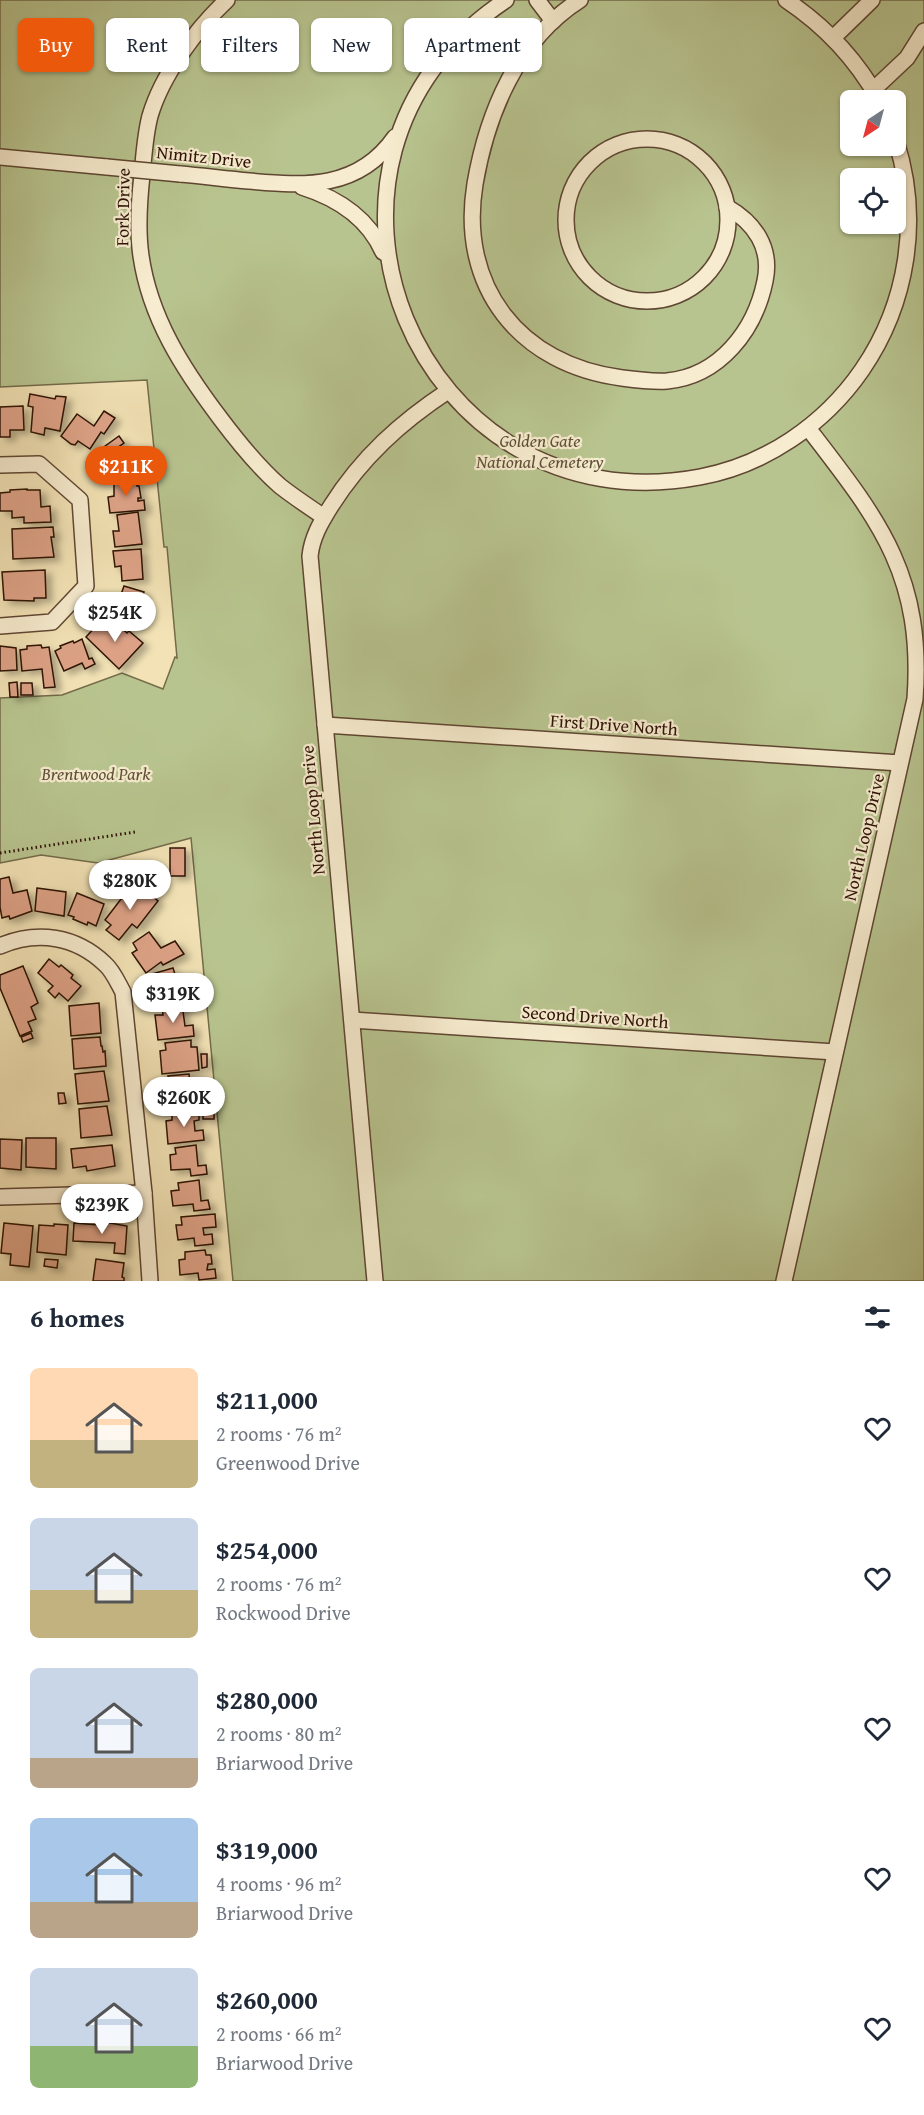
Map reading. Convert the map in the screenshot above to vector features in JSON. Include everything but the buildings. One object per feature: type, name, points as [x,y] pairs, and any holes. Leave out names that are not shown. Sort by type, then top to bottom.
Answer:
[{"type":"street","name":"Fork Drive","points":[[227,0],[187,46],[150,116],[145,140],[139,201],[141,256],[147,285],[162,327],[204,397],[263,470],[290,494],[324,517]]},
{"type":"street","points":[[506,0],[465,32],[441,58],[421,88],[405,120],[392,158],[386,199],[386,238],[390,272],[400,309],[415,341],[435,375],[448,391],[496,434],[527,453],[572,472],[622,481],[671,482],[729,469],[770,452],[808,428],[826,412],[856,378],[880,341],[896,301],[905,263],[908,226],[906,189],[899,156]]},
{"type":"street","points":[[537,0],[553,21]]},
{"type":"street","points":[[580,0],[553,21],[526,51],[502,93],[485,141],[473,200],[474,245],[482,273],[493,298],[517,330],[550,356],[571,367],[595,374],[643,381],[668,381],[691,376],[707,368],[731,350],[757,309],[767,270],[765,249],[756,231],[727,207],[716,178],[702,161],[693,154],[664,141],[633,140],[603,152],[580,174],[568,202],[567,235],[579,264],[601,287],[630,299],[661,300],[691,288],[713,267],[726,239],[727,207]]},
{"type":"street","points":[[786,0],[833,38],[855,63],[873,90]]},
{"type":"street","points":[[833,38],[872,0]]},
{"type":"street","points":[[880,90],[907,58],[924,31]]},
{"type":"street","name":"Nimitz Drive","points":[[297,186],[336,179],[367,166],[391,143],[405,120]]},
{"type":"street","name":"Nimitz Drive","points":[[0,157],[297,186],[334,200],[363,220],[380,245],[390,272]]},
{"type":"street","name":"North Loop Drive","points":[[375,1281],[310,556],[313,541],[324,517],[348,482],[380,444],[448,391]]},
{"type":"street","name":"North Loop Drive","points":[[784,1281],[920,672],[921,638],[913,588],[902,560],[888,534],[808,428]]},
{"type":"street","points":[[0,465],[39,464],[80,500],[86,586],[52,621],[0,626]]},
{"type":"street","name":"First Drive North","points":[[325,725],[900,763]]},
{"type":"street","points":[[0,946],[14,940],[47,936],[79,945],[106,965],[123,992],[144,1193],[150,1281]]},
{"type":"street","name":"Second Drive North","points":[[352,1020],[835,1052]]},
{"type":"street","points":[[0,1197],[144,1193]]},
{"type":"path","points":[[0,853],[135,832]]},
{"type":"green space","name":"Golden Gate National Cemetery","points":[[0,0],[924,0],[924,1281],[233,1281],[191,838],[98,863],[41,855],[0,863],[0,698],[62,695],[122,673],[163,689],[175,657],[177,658],[167,547],[164,547],[147,380],[0,387]]},
{"type":"park label","name":"Brentwood Park","points":[[96,774]]}]
